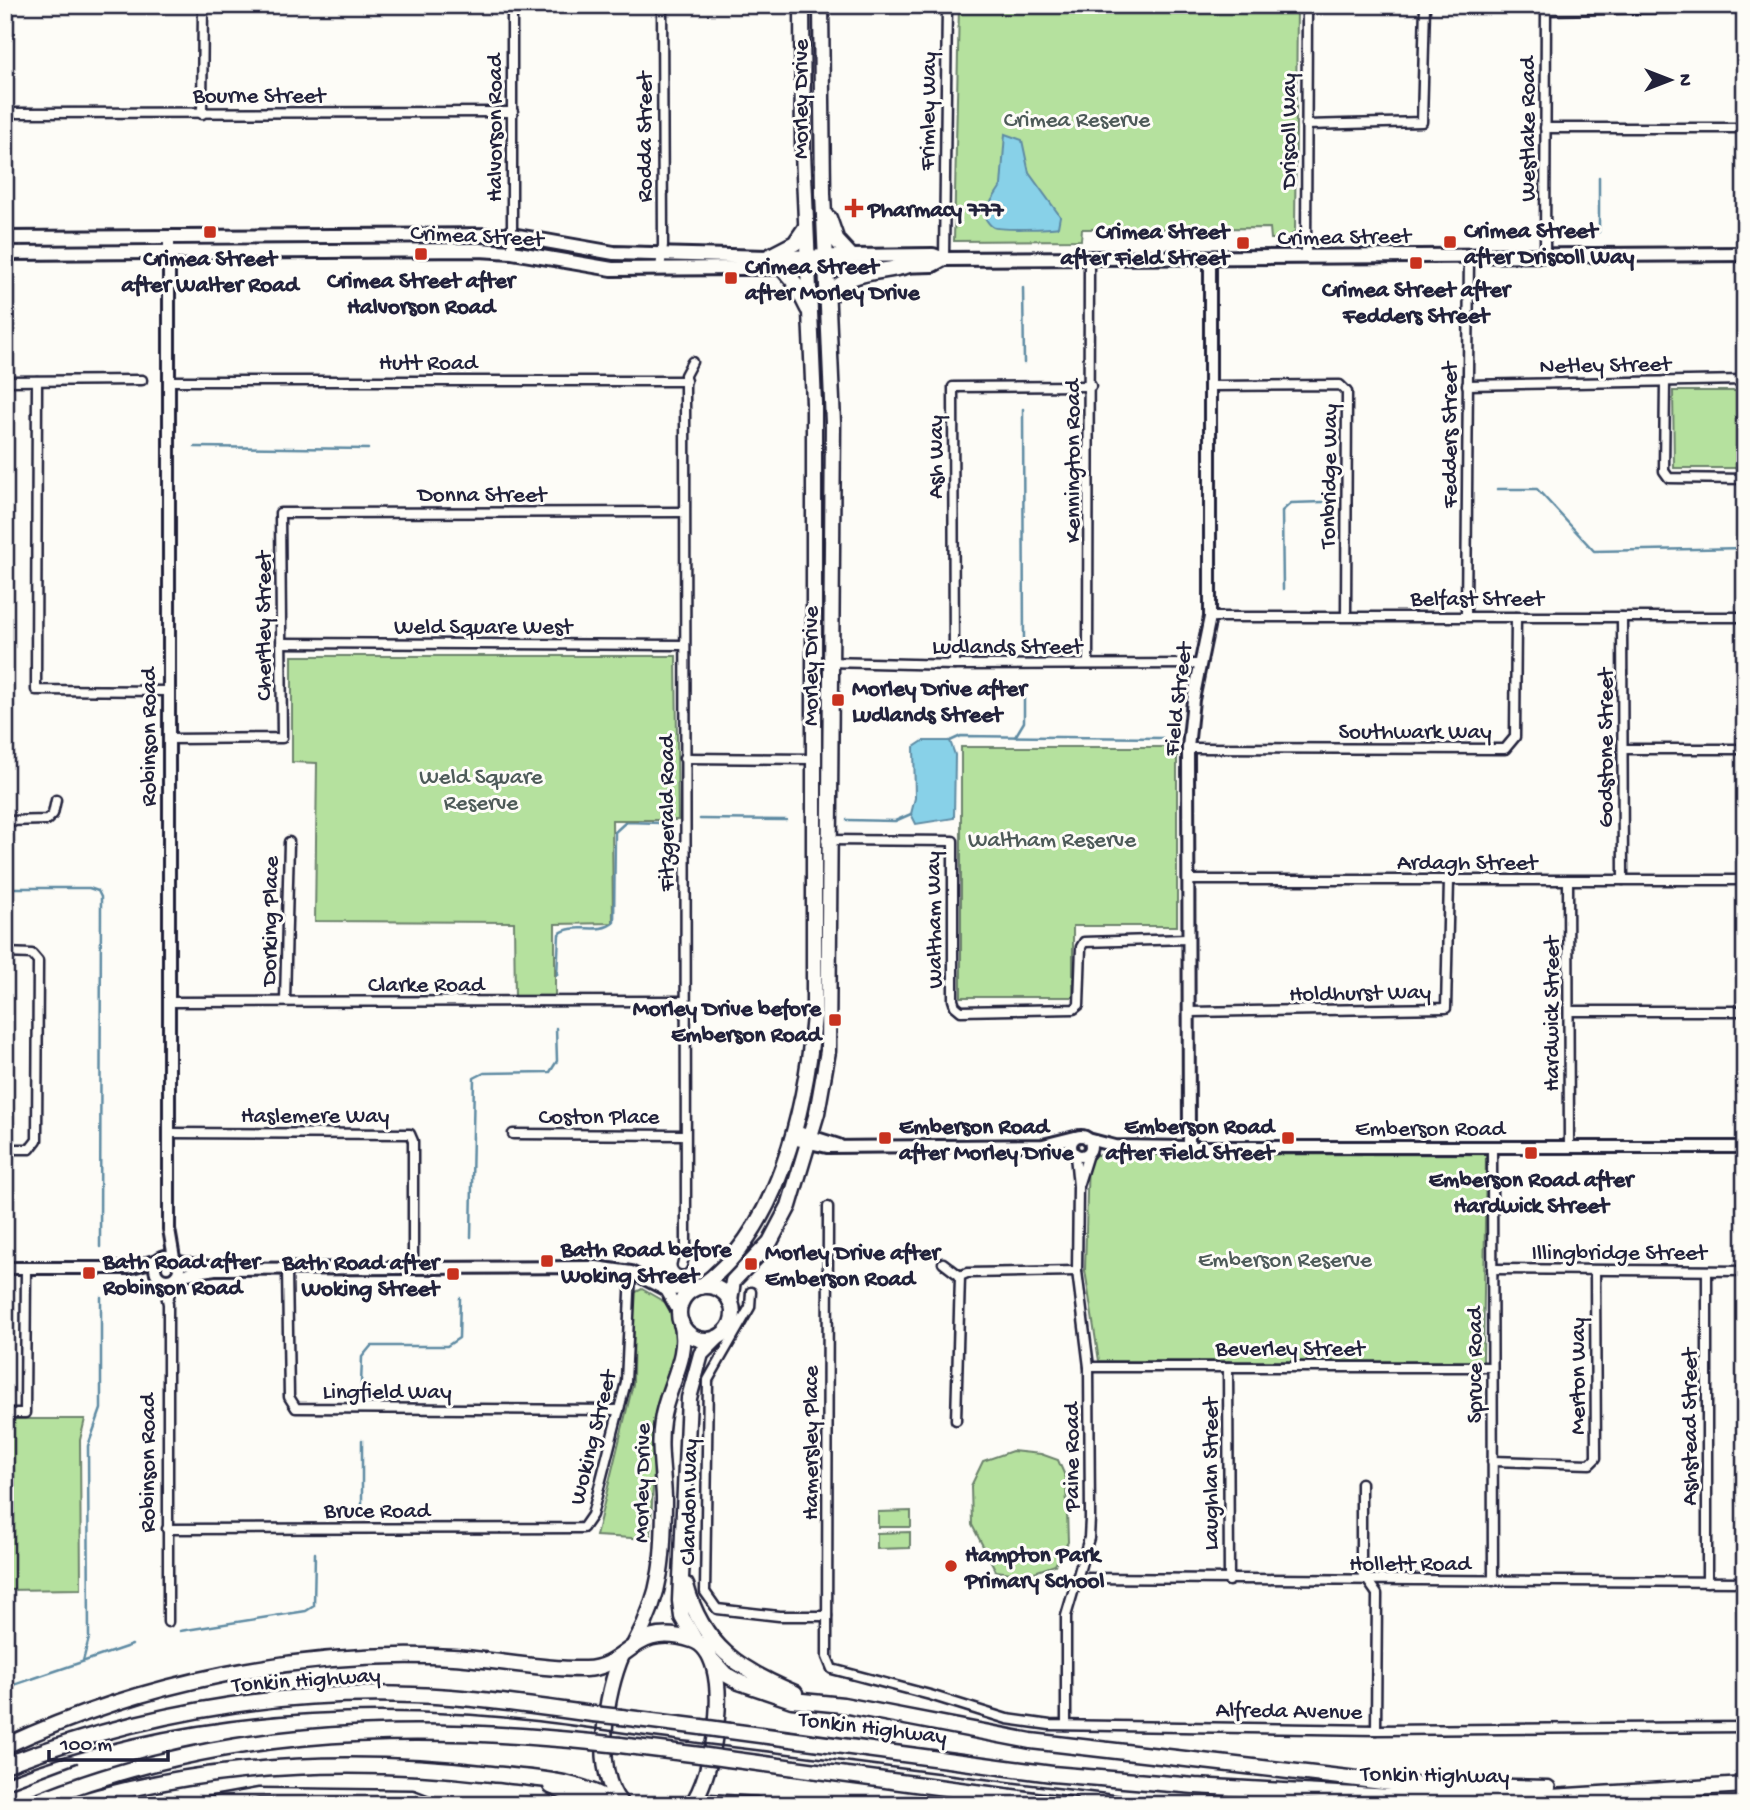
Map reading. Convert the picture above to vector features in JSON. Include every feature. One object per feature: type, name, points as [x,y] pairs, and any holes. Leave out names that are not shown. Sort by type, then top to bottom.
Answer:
[{"type":"highway","name":"Morley Drive","points":[[698,1288],[726,1266],[767,1203],[793,1135],[806,1086],[814,1016],[811,317],[806,227],[802,5]]},
{"type":"highway","name":"Morley Drive","points":[[730,1301],[729,1291],[733,1281],[770,1242],[781,1223],[809,1140],[828,1051],[833,423],[823,197],[821,5]]},
{"type":"highway","points":[[823,197],[828,205],[830,226],[850,255]]},
{"type":"highway","points":[[768,257],[795,243],[806,227]]},
{"type":"highway","points":[[828,298],[841,283],[861,272],[906,266]]},
{"type":"highway","points":[[783,269],[795,283],[811,317]]},
{"type":"highway","points":[[698,1288],[718,1289],[730,1301],[733,1318],[730,1326],[717,1338],[700,1339],[685,1330],[680,1318],[685,1296],[698,1288]]},
{"type":"highway","name":"Morley Drive","points":[[635,1643],[652,1610],[659,1583],[664,1494],[662,1423],[683,1354],[680,1318]]},
{"type":"highway","name":"Morley Drive","points":[[717,1338],[701,1354],[689,1398],[681,1610],[695,1640],[705,1648],[725,1674],[739,1682],[792,1700],[817,1702]]},
{"type":"highway","points":[[682,1552],[690,1602],[710,1638],[755,1677],[817,1702],[1031,1741],[1400,1784],[1660,1791]]},
{"type":"highway","points":[[5,1746],[118,1702],[213,1678],[295,1664],[360,1658],[454,1657],[585,1669],[604,1665],[635,1643],[662,1635],[695,1640]]},
{"type":"highway","points":[[620,1805],[610,1785],[605,1746],[610,1698],[623,1653]]},
{"type":"highway","points":[[713,1661],[717,1699],[714,1741],[704,1782],[692,1803],[756,1805]]},
{"type":"highway","name":"Tonkin Highway","points":[[5,1765],[73,1741],[147,1721],[213,1708],[298,1698],[432,1696],[701,1727],[1052,1774],[1195,1786],[1405,1797],[1550,1797],[1745,1785]]},
{"type":"highway","points":[[27,1805],[108,1776],[188,1755],[328,1734],[440,1731],[620,1745],[1072,1805]]},
{"type":"highway","points":[[70,1805],[155,1783],[262,1769],[381,1765],[538,1776],[592,1790],[620,1805]]},
{"type":"highway","points":[[505,1775],[554,1787],[594,1805]]},
{"type":"main road","name":"Crimea Street","points":[[5,238],[512,235],[614,253],[768,257],[808,262],[906,266],[933,265],[944,259]]},
{"type":"main road","name":"Crimea Street","points":[[5,253],[512,251],[612,269],[783,269],[808,262]]},
{"type":"main road","name":"Crimea Street","points":[[826,262],[850,255],[933,255],[944,259],[1745,254]]},
{"type":"street","points":[[202,114],[203,5]]},
{"type":"street","name":"Halvorson Road","points":[[512,5],[512,251]]},
{"type":"street","name":"Rodda Street","points":[[660,269],[663,255],[662,5]]},
{"type":"street","name":"Frimley Way","points":[[944,259],[947,5]]},
{"type":"street","name":"Driscoll Way","points":[[1306,256],[1307,5]]},
{"type":"street","points":[[1306,125],[1422,122],[1425,5]]},
{"type":"street","points":[[1546,7],[1668,8],[1672,5]]},
{"type":"street","name":"Westlake Road","points":[[1545,254],[1546,7]]},
{"type":"street","name":"Bourne Street","points":[[5,113],[513,112]]},
{"type":"street","points":[[1545,128],[1745,128]]},
{"type":"street","name":"Robinson Road","points":[[168,1622],[167,1278],[176,1260],[169,1238],[169,237]]},
{"type":"street","name":"Fedders Street","points":[[1466,616],[1469,254]]},
{"type":"street","name":"Field Street","points":[[1189,1147],[1188,748],[1210,617],[1210,257]]},
{"type":"street","name":"Kennington Road","points":[[1088,664],[1091,386],[1089,258]]},
{"type":"street","name":"Fitzgerald Road","points":[[682,1265],[686,1249],[685,375],[692,362]]},
{"type":"street","points":[[5,381],[142,380]]},
{"type":"street","name":"Netley Street","points":[[1467,385],[1745,380]]},
{"type":"street","points":[[37,381],[36,690],[168,691]]},
{"type":"street","name":"Hutt Road","points":[[169,381],[686,382]]},
{"type":"street","points":[[1665,382],[1664,471],[1669,478],[1745,479]]},
{"type":"street","name":"Tonbridge Way","points":[[1211,386],[1340,385],[1347,392],[1346,617]]},
{"type":"street","name":"Ash Way","points":[[954,665],[953,387],[1091,386]]},
{"type":"street","name":"Donna Street","points":[[280,513],[684,512]]},
{"type":"street","name":"Chertley Street","points":[[169,739],[282,738],[280,513]]},
{"type":"street","name":"Belfast Street","points":[[1210,617],[1745,617]]},
{"type":"street","name":"Southwark Way","points":[[1188,748],[1505,749],[1515,737],[1516,617]]},
{"type":"street","name":"Godstone Street","points":[[1622,617],[1623,880]]},
{"type":"street","name":"Weld Square West","points":[[282,643],[684,645]]},
{"type":"street","name":"Ludlands Street","points":[[814,662],[954,665],[1200,664]]},
{"type":"street","points":[[1624,749],[1745,749]]},
{"type":"street","points":[[684,758],[813,759]]},
{"type":"street","points":[[5,821],[47,820],[53,814],[56,800]]},
{"type":"street","name":"Waltham Way","points":[[814,840],[953,841],[953,1000],[961,1011],[1074,1009],[1079,1005],[1081,947],[1084,942],[1188,939]]},
{"type":"street","name":"Dorking Place","points":[[285,1001],[289,842]]},
{"type":"street","name":"Ardagh Street","points":[[1189,880],[1745,880]]},
{"type":"street","name":"Holdhurst Way","points":[[1190,1012],[1446,1008],[1449,880]]},
{"type":"street","name":"Hardwick Street","points":[[1569,881],[1569,1147]]},
{"type":"street","points":[[5,953],[32,954],[38,961],[37,1140],[30,1149],[5,1149]]},
{"type":"street","name":"Clarke Road","points":[[169,1002],[684,1001]]},
{"type":"street","points":[[1570,1011],[1745,1011]]},
{"type":"street","name":"Haslemere Way","points":[[169,1133],[410,1135],[413,1141],[413,1269]]},
{"type":"street","name":"Coston Place","points":[[513,1134],[685,1135]]},
{"type":"street","points":[[793,1135],[841,1146],[1043,1145],[1075,1137],[1088,1139],[1091,1146],[1088,1154],[1074,1154],[1043,1145]]},
{"type":"street","points":[[1074,1154],[1070,1146],[1075,1137]]},
{"type":"street","name":"Emberson Road","points":[[1088,1139],[1115,1146],[1189,1147],[1745,1147]]},
{"type":"street","name":"Emberson Road","points":[[1088,1154],[1115,1146]]},
{"type":"street","name":"Spruce Road","points":[[1492,1148],[1493,1581]]},
{"type":"street","name":"Paine Road","points":[[1066,1725],[1066,1616],[1089,1538],[1089,1367],[1077,1271],[1078,1186],[1074,1154]]},
{"type":"street","name":"Paine Road","points":[[1078,1186],[1088,1154]]},
{"type":"street","name":"Hamersley Place","points":[[828,1206],[828,1663],[840,1672]]},
{"type":"street","name":"Robinson Road","points":[[167,1278],[155,1269],[169,1238]]},
{"type":"street","points":[[128,1268],[159,1259],[215,1269]]},
{"type":"street","points":[[943,1263],[960,1276]]},
{"type":"street","points":[[5,1268],[128,1268],[167,1278],[215,1269],[596,1267],[631,1272],[666,1290],[698,1288]]},
{"type":"street","points":[[5,1413],[24,1413],[26,1268]]},
{"type":"street","name":"Lingfield Way","points":[[287,1269],[289,1397],[296,1408],[618,1410]]},
{"type":"street","name":"Illingbridge Street","points":[[1492,1269],[1745,1271]]},
{"type":"street","points":[[960,1276],[967,1273],[1077,1271]]},
{"type":"street","name":"Merton Way","points":[[1492,1461],[1590,1464],[1596,1458],[1595,1271]]},
{"type":"street","name":"Woking Street","points":[[586,1525],[592,1515],[628,1366],[631,1272]]},
{"type":"street","name":"Ashstead Street","points":[[1707,1272],[1707,1582]]},
{"type":"street","points":[[956,1420],[960,1276]]},
{"type":"street","points":[[666,1290],[680,1318]]},
{"type":"street","name":"Clandon Way","points":[[751,1292],[750,1307],[708,1380],[705,1592],[717,1609],[738,1614],[827,1616]]},
{"type":"street","name":"Beverley Street","points":[[1089,1367],[1492,1367]]},
{"type":"street","name":"Laughlan Street","points":[[1228,1367],[1229,1581]]},
{"type":"street","points":[[1361,1483],[1361,1571],[1377,1594],[1376,1730]]},
{"type":"street","name":"Bruce Road","points":[[167,1529],[574,1529],[586,1525]]},
{"type":"street","name":"Hollett Road","points":[[1076,1578],[1368,1582],[1745,1582]]},
{"type":"street","name":"Alfreda Avenue","points":[[840,1672],[930,1695],[1007,1720],[1066,1725],[1376,1730],[1745,1727]]},
{"type":"street","points":[[192,1805],[259,1793],[413,1795],[426,1800]]},
{"type":"green space","name":"Crimea Reserve","points":[[959,5],[1297,5],[1295,232],[1287,239],[1271,239],[1270,228],[1082,229],[1081,240],[954,241]]},
{"type":"green space","points":[[1673,391],[1745,391],[1745,468],[1674,468]]},
{"type":"green space","name":"Weld Square Reserve","points":[[292,656],[676,656],[678,820],[612,820],[613,923],[555,924],[555,997],[515,997],[514,922],[315,921],[317,763],[292,762]]},
{"type":"green space","name":"Waltham Reserve","points":[[961,747],[1177,747],[1177,926],[1073,926],[1073,997],[961,997]]},
{"type":"green space","name":"Emberson Reserve","points":[[1486,1154],[1483,1361],[1099,1361],[1085,1270],[1088,1155]]},
{"type":"green space","points":[[642,1289],[687,1315],[690,1323],[656,1434],[650,1539],[596,1536],[633,1384],[634,1293]]},
{"type":"green space","points":[[5,1419],[85,1419],[80,1440],[81,1589],[5,1590]]},
{"type":"green space","points":[[1012,1451],[1041,1454],[1058,1460],[1066,1478],[1068,1542],[1055,1565],[1026,1575],[996,1571],[972,1525],[971,1486],[983,1461]]},
{"type":"green space","points":[[911,1511],[911,1527],[878,1527],[878,1512]]},
{"type":"green space","points":[[910,1532],[910,1548],[877,1549],[877,1533]]},
{"type":"water","points":[[1005,134],[1022,140],[1029,173],[1060,216],[1058,227],[997,228],[990,224],[983,214],[1001,186]]},
{"type":"water","points":[[923,741],[950,741],[955,755],[954,818],[916,824],[911,814],[915,798],[914,747]]},
{"type":"waterway","points":[[1599,177],[1599,232]]},
{"type":"waterway","points":[[1023,288],[1024,363]]},
{"type":"waterway","points":[[1023,409],[1024,647]]},
{"type":"waterway","points":[[195,447],[368,449]]},
{"type":"waterway","points":[[1497,489],[1537,489],[1594,551],[1745,548]]},
{"type":"waterway","points":[[1283,589],[1282,511],[1291,503],[1323,502]]},
{"type":"waterway","points":[[1015,737],[1024,722],[1024,692]]},
{"type":"waterway","points":[[950,741],[961,736],[1163,738]]},
{"type":"waterway","points":[[847,820],[895,821],[911,814]]},
{"type":"waterway","points":[[700,819],[786,820]]},
{"type":"waterway","points":[[557,975],[559,934],[565,930],[601,928],[614,922],[615,832],[626,822],[661,823]]},
{"type":"waterway","points":[[5,888],[89,888],[98,891],[101,897],[100,1247]]},
{"type":"waterway","points":[[471,1237],[474,1078],[484,1073],[550,1072],[557,1061],[556,1028]]},
{"type":"waterway","points":[[83,1661],[89,1638],[88,1446],[101,1409],[101,1297]]},
{"type":"waterway","points":[[361,1385],[362,1357],[371,1346],[447,1346],[459,1338],[460,1298]]},
{"type":"waterway","points":[[362,1440],[362,1505]]},
{"type":"waterway","points":[[180,1631],[306,1611],[314,1606],[315,1553]]},
{"type":"waterway","points":[[5,1688],[132,1645]]},
{"type":"railway","points":[[5,1777],[59,1758],[170,1731],[284,1716],[399,1712],[517,1719],[1208,1805]]},
{"type":"railway","points":[[5,1790],[77,1763]]},
{"type":"place","name":"Pharmacy 777","points":[[854,208]]},
{"type":"place","name":"Crimea Street after Walter Road","points":[[210,232]]},
{"type":"place","name":"Crimea Street after Driscoll Way","points":[[1450,242]]},
{"type":"place","name":"Crimea Street after Field Street","points":[[1243,243]]},
{"type":"place","name":"Crimea Street after Halvorson Road","points":[[421,254]]},
{"type":"place","name":"Crimea Street after Fedders Street","points":[[1416,263]]},
{"type":"place","name":"Crimea Street after Morley Drive","points":[[731,278]]},
{"type":"place","name":"Morley Drive after Ludlands Street","points":[[838,700]]},
{"type":"place","name":"Morley Drive before Emberson Road","points":[[835,1020]]},
{"type":"place","name":"Emberson Road after Morley Drive","points":[[885,1138]]},
{"type":"place","name":"Emberson Road after Field Street","points":[[1288,1138]]},
{"type":"place","name":"Emberson Road after Hardwick Street","points":[[1531,1153]]},
{"type":"place","name":"Bath Road before Woking Street","points":[[547,1261]]},
{"type":"place","name":"Morley Drive after Emberson Road","points":[[751,1264]]},
{"type":"place","name":"Bath Road after Robinson Road","points":[[89,1273]]},
{"type":"place","name":"Bath Road after Woking Street","points":[[453,1274]]},
{"type":"place","name":"Hampton Park Primary School","points":[[951,1566]]}]
